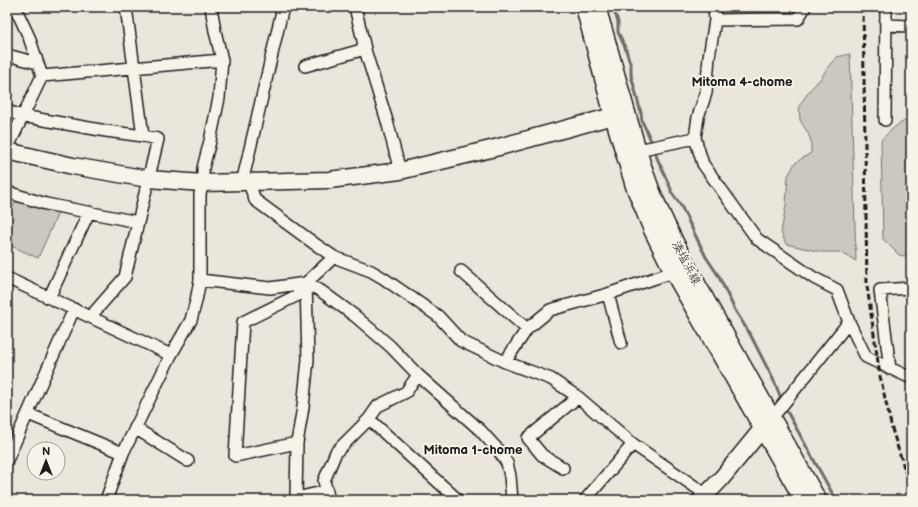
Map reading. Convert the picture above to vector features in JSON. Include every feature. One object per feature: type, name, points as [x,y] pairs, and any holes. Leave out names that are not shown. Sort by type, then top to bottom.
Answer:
[{"type":"main road","name":"湊塩浜線","points":[[584,7],[619,114],[638,150],[648,182],[666,224],[767,423],[803,500]]},
{"type":"main road","name":"湊塩浜線","points":[[597,7],[634,186],[652,230],[673,272],[767,423],[818,500]]},
{"type":"main road","points":[[7,150],[73,166],[148,179],[203,183],[329,180],[400,172],[493,149],[619,114]]},
{"type":"main road","points":[[704,497],[721,479],[767,423]]},
{"type":"street","points":[[7,150],[42,76],[29,37],[15,7]]},
{"type":"street","points":[[126,7],[143,136]]},
{"type":"street","points":[[106,500],[123,453],[171,355],[190,320],[196,301],[200,280],[200,194],[203,183],[203,168],[218,98],[222,60],[211,7]]},
{"type":"street","points":[[283,7],[246,182],[256,200],[334,257],[371,271],[384,278],[438,316],[461,341],[505,362],[551,379],[578,397],[633,444],[704,497]]},
{"type":"street","points":[[355,7],[365,49],[387,121],[400,172]]},
{"type":"street","points":[[714,7],[714,20],[706,93],[698,117],[695,138],[703,164],[756,239],[814,278],[837,290],[849,322],[866,357],[911,378]]},
{"type":"street","points":[[714,20],[798,19],[805,7]]},
{"type":"street","points":[[885,120],[886,7]]},
{"type":"street","points":[[886,25],[911,26]]},
{"type":"street","points":[[305,66],[365,49]]},
{"type":"street","points":[[7,55],[37,62]]},
{"type":"street","points":[[42,76],[222,60]]},
{"type":"street","points":[[7,111],[22,116],[158,139],[125,277],[90,317]]},
{"type":"street","points":[[638,150],[695,138]]},
{"type":"street","points":[[7,192],[46,204],[138,222]]},
{"type":"street","points":[[49,298],[89,212]]},
{"type":"street","points":[[297,443],[235,456],[243,322],[306,287],[334,257]]},
{"type":"street","points":[[461,271],[527,329]]},
{"type":"street","points":[[505,362],[527,329],[550,310],[608,294],[673,272]]},
{"type":"street","points":[[7,278],[171,355]]},
{"type":"street","points":[[200,280],[270,288],[306,287],[321,291],[355,316],[390,346],[418,375],[480,430],[499,451],[507,463],[510,476],[512,500]]},
{"type":"street","points":[[306,287],[308,360],[297,443],[296,498],[328,496],[324,481],[336,452],[369,419],[378,406],[406,392],[418,375]]},
{"type":"street","points":[[890,369],[880,290],[911,288]]},
{"type":"street","points":[[608,294],[620,343]]},
{"type":"street","points":[[7,460],[74,309]]},
{"type":"street","points":[[767,423],[849,322]]},
{"type":"street","points":[[563,468],[542,455],[528,438],[578,397]]},
{"type":"street","points":[[28,414],[123,453]]},
{"type":"street","points":[[369,419],[458,500]]},
{"type":"street","points":[[135,428],[188,461]]},
{"type":"street","points":[[585,500],[633,444]]},
{"type":"shaded area","points":[[850,54],[856,261],[840,252],[821,252],[786,244],[781,232],[786,205],[788,176],[795,163],[811,153],[811,141],[800,120],[799,106],[830,64],[837,57]]},
{"type":"shaded area","points":[[911,119],[911,257],[899,255],[883,239],[881,140],[898,125]]},
{"type":"shaded area","points":[[16,200],[59,211],[38,258],[7,244],[7,220]]},
{"type":"waterway","points":[[613,7],[618,22],[618,32],[631,66],[631,75],[642,121],[653,145]]},
{"type":"waterway","points":[[655,150],[671,192],[680,204],[706,257],[718,275],[735,310],[751,336],[775,383],[782,401]]},
{"type":"waterway","points":[[784,406],[836,500]]},
{"type":"railway","points":[[863,7],[867,286],[880,376],[892,429],[911,490]]},
{"type":"district","name":"Mitoma 4-chome","points":[[742,82]]},
{"type":"district","name":"Mitoma 1-chome","points":[[473,450]]}]
